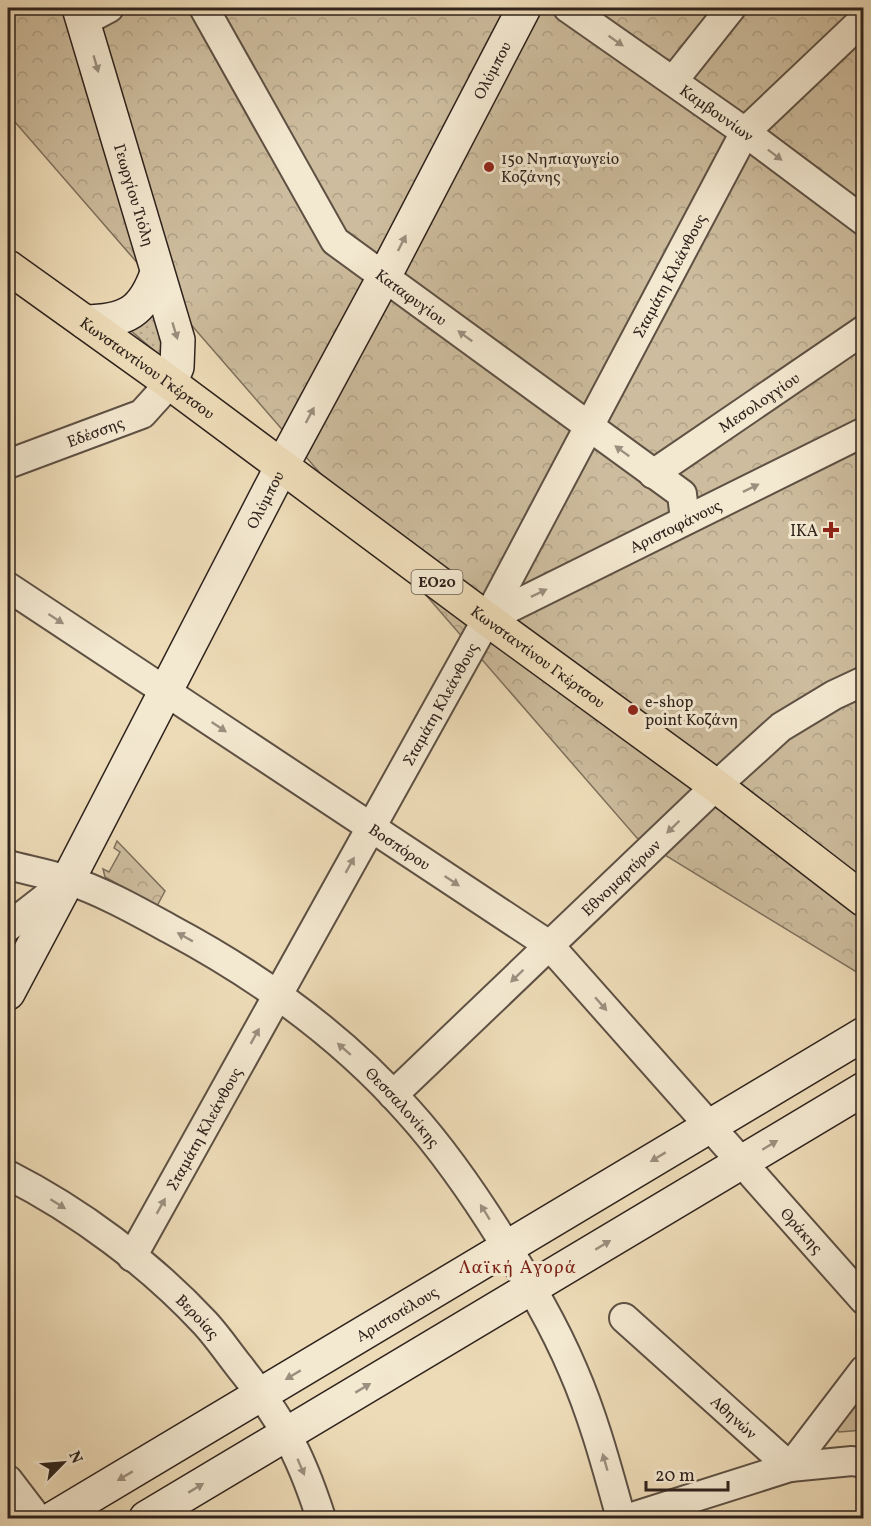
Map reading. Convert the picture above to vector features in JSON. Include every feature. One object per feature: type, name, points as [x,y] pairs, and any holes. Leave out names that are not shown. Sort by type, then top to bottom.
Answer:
[{"type":"main road","name":"Κωνσταντίνου Γκέρτσου","points":[[8,267],[170,382],[487,619],[716,786],[864,900]]},
{"type":"street","name":"Καταφυγίου","points":[[204,8],[335,241],[682,495],[686,520]]},
{"type":"street","name":"Ολύμπου","points":[[8,993],[282,466],[384,277],[524,8]]},
{"type":"street","name":"Καμβουνίων","points":[[568,8],[745,132],[864,221]]},
{"type":"street","points":[[673,81],[731,8]]},
{"type":"street","name":"Γεωργίου Τιόλη","points":[[90,12],[157,273],[178,340],[177,367],[170,382]]},
{"type":"street","name":"Σταμάτη Κλεάνθους","points":[[132,1257],[487,619],[745,132],[864,19]]},
{"type":"street","points":[[86,322],[105,322],[132,312],[150,294],[157,273]]},
{"type":"street","name":"Μεσολογγίου","points":[[653,474],[864,330]]},
{"type":"street","name":"Εδέσσης","points":[[8,464],[142,414],[170,382]]},
{"type":"street","name":"Αριστοφάνους","points":[[487,619],[864,432]]},
{"type":"street","name":"Βοσπόρου","points":[[8,587],[549,945],[708,1126],[743,1161]]},
{"type":"street","name":"Εθνομαρτύρων","points":[[393,1095],[716,786],[781,728],[834,695],[864,681]]},
{"type":"street","name":"Θεσσαλονίκης","points":[[8,865],[68,880],[132,908],[189,939],[278,995],[322,1029],[393,1095],[442,1151],[475,1197],[532,1287],[573,1370],[590,1413],[621,1518]]},
{"type":"street","points":[[8,927],[68,880]]},
{"type":"street","name":"Αριστοτέλους","points":[[54,1518],[864,1034]]},
{"type":"street","points":[[146,1518],[864,1089]]},
{"type":"street","name":"Θράκης","points":[[743,1161],[864,1300]]},
{"type":"street","name":"Βεροίας","points":[[8,1175],[86,1221],[132,1257],[205,1324],[261,1394],[287,1434],[321,1518]]},
{"type":"street","name":"Αθηνών","points":[[624,1318],[790,1467]]},
{"type":"street","points":[[790,1467],[864,1370]]},
{"type":"street","points":[[629,1518],[790,1467],[852,1461],[864,1463]]},
{"type":"street","points":[[8,1479],[37,1518]]},
{"type":"green space","points":[[8,8],[863,8],[863,976],[637,838],[8,114]]},
{"type":"green space","points":[[157,312],[164,359],[129,329]]},
{"type":"green space","points":[[117,841],[165,891],[157,906],[105,877],[103,869],[109,872],[120,852],[114,848]]},
{"type":"green space","points":[[863,1387],[863,1430],[839,1432],[834,1425]]},
{"type":"place","name":"15ο Νηπιαγωγείο Κοζάνης","points":[[489,167]]},
{"type":"place","name":"IKA","points":[[831,530]]},
{"type":"place","name":"e-shop point Κοζάνη","points":[[633,710]]},
{"type":"district","name":"Λαϊκή Αγορά","points":[[518,1267]]}]
